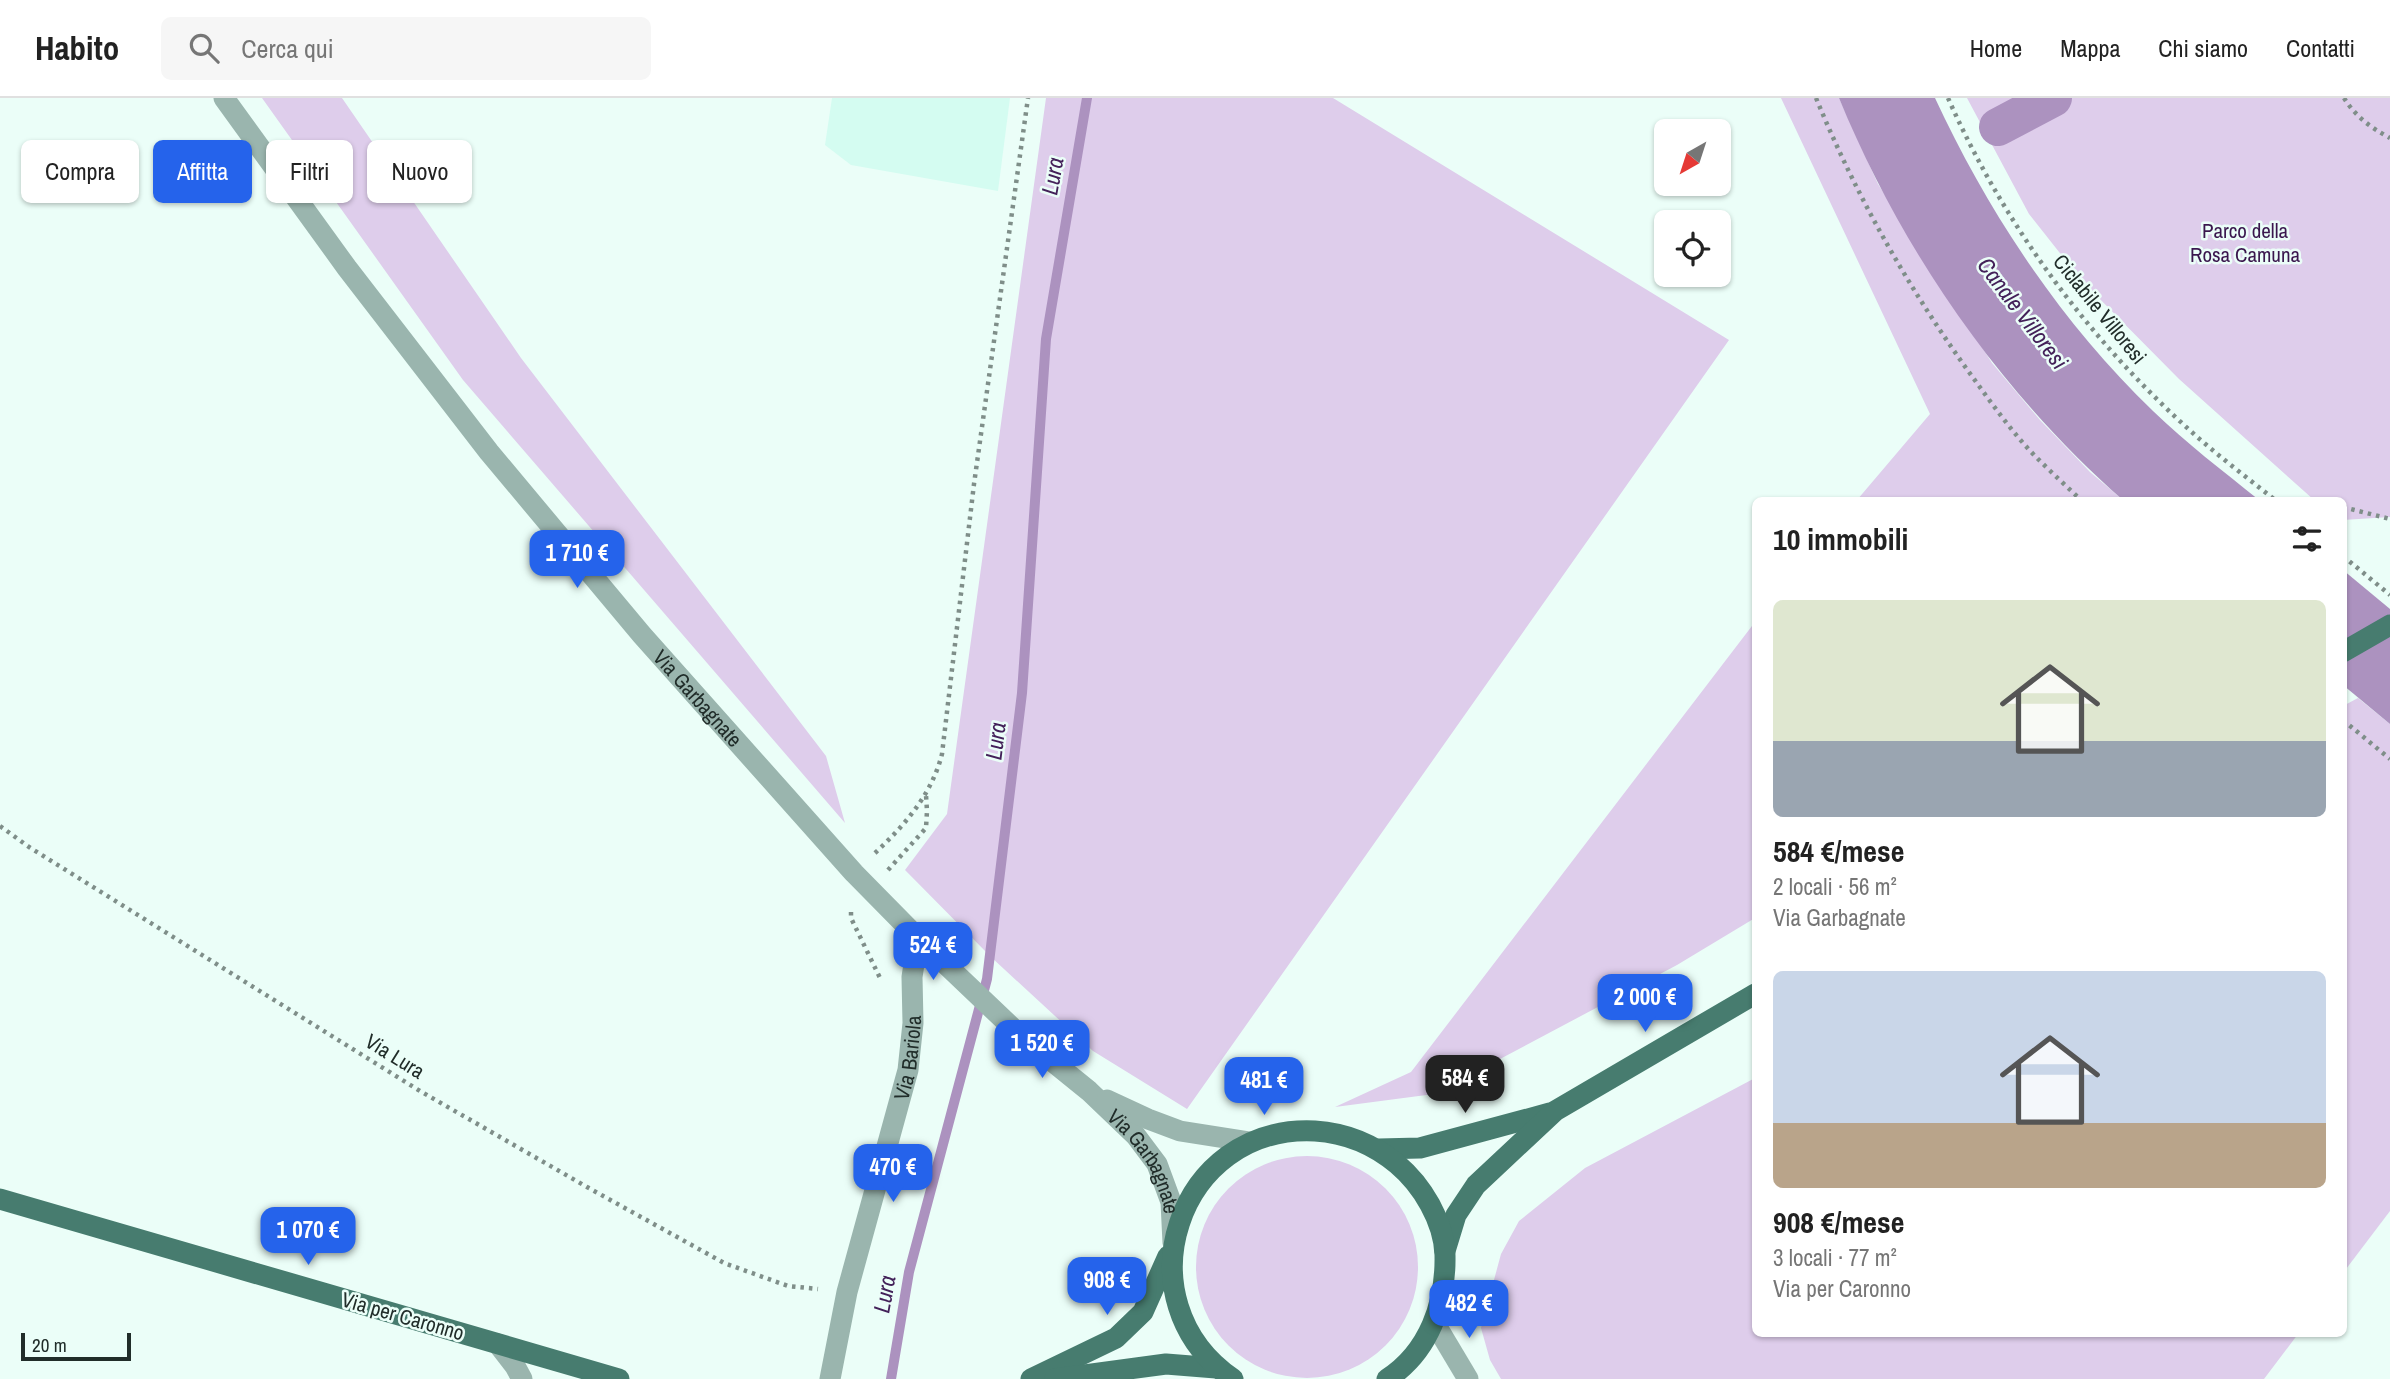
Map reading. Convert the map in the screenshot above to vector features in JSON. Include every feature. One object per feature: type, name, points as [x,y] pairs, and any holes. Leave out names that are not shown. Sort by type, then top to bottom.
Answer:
[{"type":"main road","points":[[2347,650],[2390,625]]},
{"type":"main road","points":[[1387,1379],[1416,1353],[1434,1322],[1444,1287],[1445,1251],[1456,1214],[1476,1185],[1555,1111],[1752,996]]},
{"type":"main road","points":[[1379,1149],[1420,1148],[1555,1111]]},
{"type":"main road","points":[[1031,1379],[1116,1338],[1143,1312],[1173,1245],[1182,1213],[1198,1184],[1222,1160],[1250,1142],[1293,1130],[1315,1131],[1337,1133],[1379,1149],[1411,1176],[1434,1211],[1445,1251]]},
{"type":"main road","name":"Via per Caronno","points":[[0,1199],[608,1378]]},
{"type":"main road","points":[[1173,1245],[1172,1279],[1179,1311],[1194,1342],[1224,1373]]},
{"type":"main road","points":[[1055,1379],[1166,1364],[1224,1373]]},
{"type":"street","name":"Via Garbagnate","points":[[224,98],[347,268],[489,452],[634,624],[854,873],[1021,1036],[1089,1091],[1136,1136],[1157,1164],[1171,1202],[1173,1245]]},
{"type":"street","name":"Via Bariola","points":[[830,1379],[847,1292],[908,1070],[913,1023],[912,977],[918,938]]},
{"type":"street","name":"Via Garbagnate","points":[[1089,1091],[1180,1131],[1250,1142]]},
{"type":"street","points":[[1434,1322],[1468,1379]]},
{"type":"street","points":[[498,1344],[522,1379]]},
{"type":"path","points":[[854,873],[911,815],[936,775],[942,754],[974,484],[1028,98]]},
{"type":"path","points":[[1816,98],[1853,181],[1897,265],[1936,325],[2025,444],[2078,497]]},
{"type":"path","name":"Ciclabile Villoresi","points":[[1948,98],[1987,179],[2016,227],[2089,325],[2134,376],[2185,426],[2271,497]]},
{"type":"path","points":[[2344,98],[2353,112],[2365,123],[2390,138]]},
{"type":"path","points":[[2347,508],[2390,519]]},
{"type":"path","points":[[2347,559],[2390,595]]},
{"type":"path","points":[[2347,723],[2390,759]]},
{"type":"path","name":"Via Lura","points":[[0,826],[29,847],[420,1091],[724,1263],[788,1286]]},
{"type":"shaded area","points":[[832,98],[1010,98],[998,191],[851,165],[825,145]]},
{"type":"green space","points":[[262,98],[342,98],[371,140],[367,140],[367,203],[414,203],[521,358],[826,756],[845,823],[463,380],[337,203],[353,203],[353,140],[292,140]]},
{"type":"green space","points":[[1046,98],[1333,98],[1729,340],[1187,1109],[1093,1051],[991,957],[905,870],[947,814]]},
{"type":"green space","points":[[1781,98],[1839,98],[1878,184],[1992,363],[2040,420],[2090,472],[2119,497],[1860,497],[1930,414]]},
{"type":"green space","name":"Parco della Rosa Camuna","points":[[1967,98],[2390,98],[2390,517],[2347,520],[2347,497],[2311,497],[2179,379],[2082,281],[2029,214]]},
{"type":"green space","points":[[1752,626],[1752,920],[1677,965],[1434,1094],[1335,1107],[1411,1072]]},
{"type":"green space","points":[[2358,698],[2390,724],[2390,1211],[2347,1268],[2347,704]]},
{"type":"green space","points":[[1752,1080],[1752,1337],[2296,1337],[2264,1379],[1501,1379],[1490,1360],[1481,1328],[1501,1254],[1519,1221],[1585,1168]]},
{"type":"green space","points":[[1307,1156],[1329,1158],[1359,1169],[1377,1181],[1393,1197],[1405,1215],[1413,1235],[1418,1267],[1416,1289],[1405,1319],[1393,1337],[1377,1353],[1359,1365],[1339,1373],[1307,1378],[1285,1376],[1255,1365],[1237,1353],[1221,1337],[1209,1319],[1201,1299],[1196,1267],[1198,1245],[1209,1215],[1221,1197],[1237,1181],[1255,1169],[1275,1161]]},
{"type":"water","name":"Canale Villoresi","points":[[1839,98],[1935,98],[2003,225],[2088,341],[2119,377],[2166,423],[2255,497],[2120,497],[2035,413],[1958,316],[1924,264],[1864,155]]},
{"type":"water","points":[[2347,573],[2390,609],[2390,724],[2347,688]]},
{"type":"waterway","name":"Lura","points":[[891,1379],[909,1272],[987,979],[1022,693],[1046,339],[1087,98]]},
{"type":"waterway","points":[[1998,127],[2053,98]]}]
